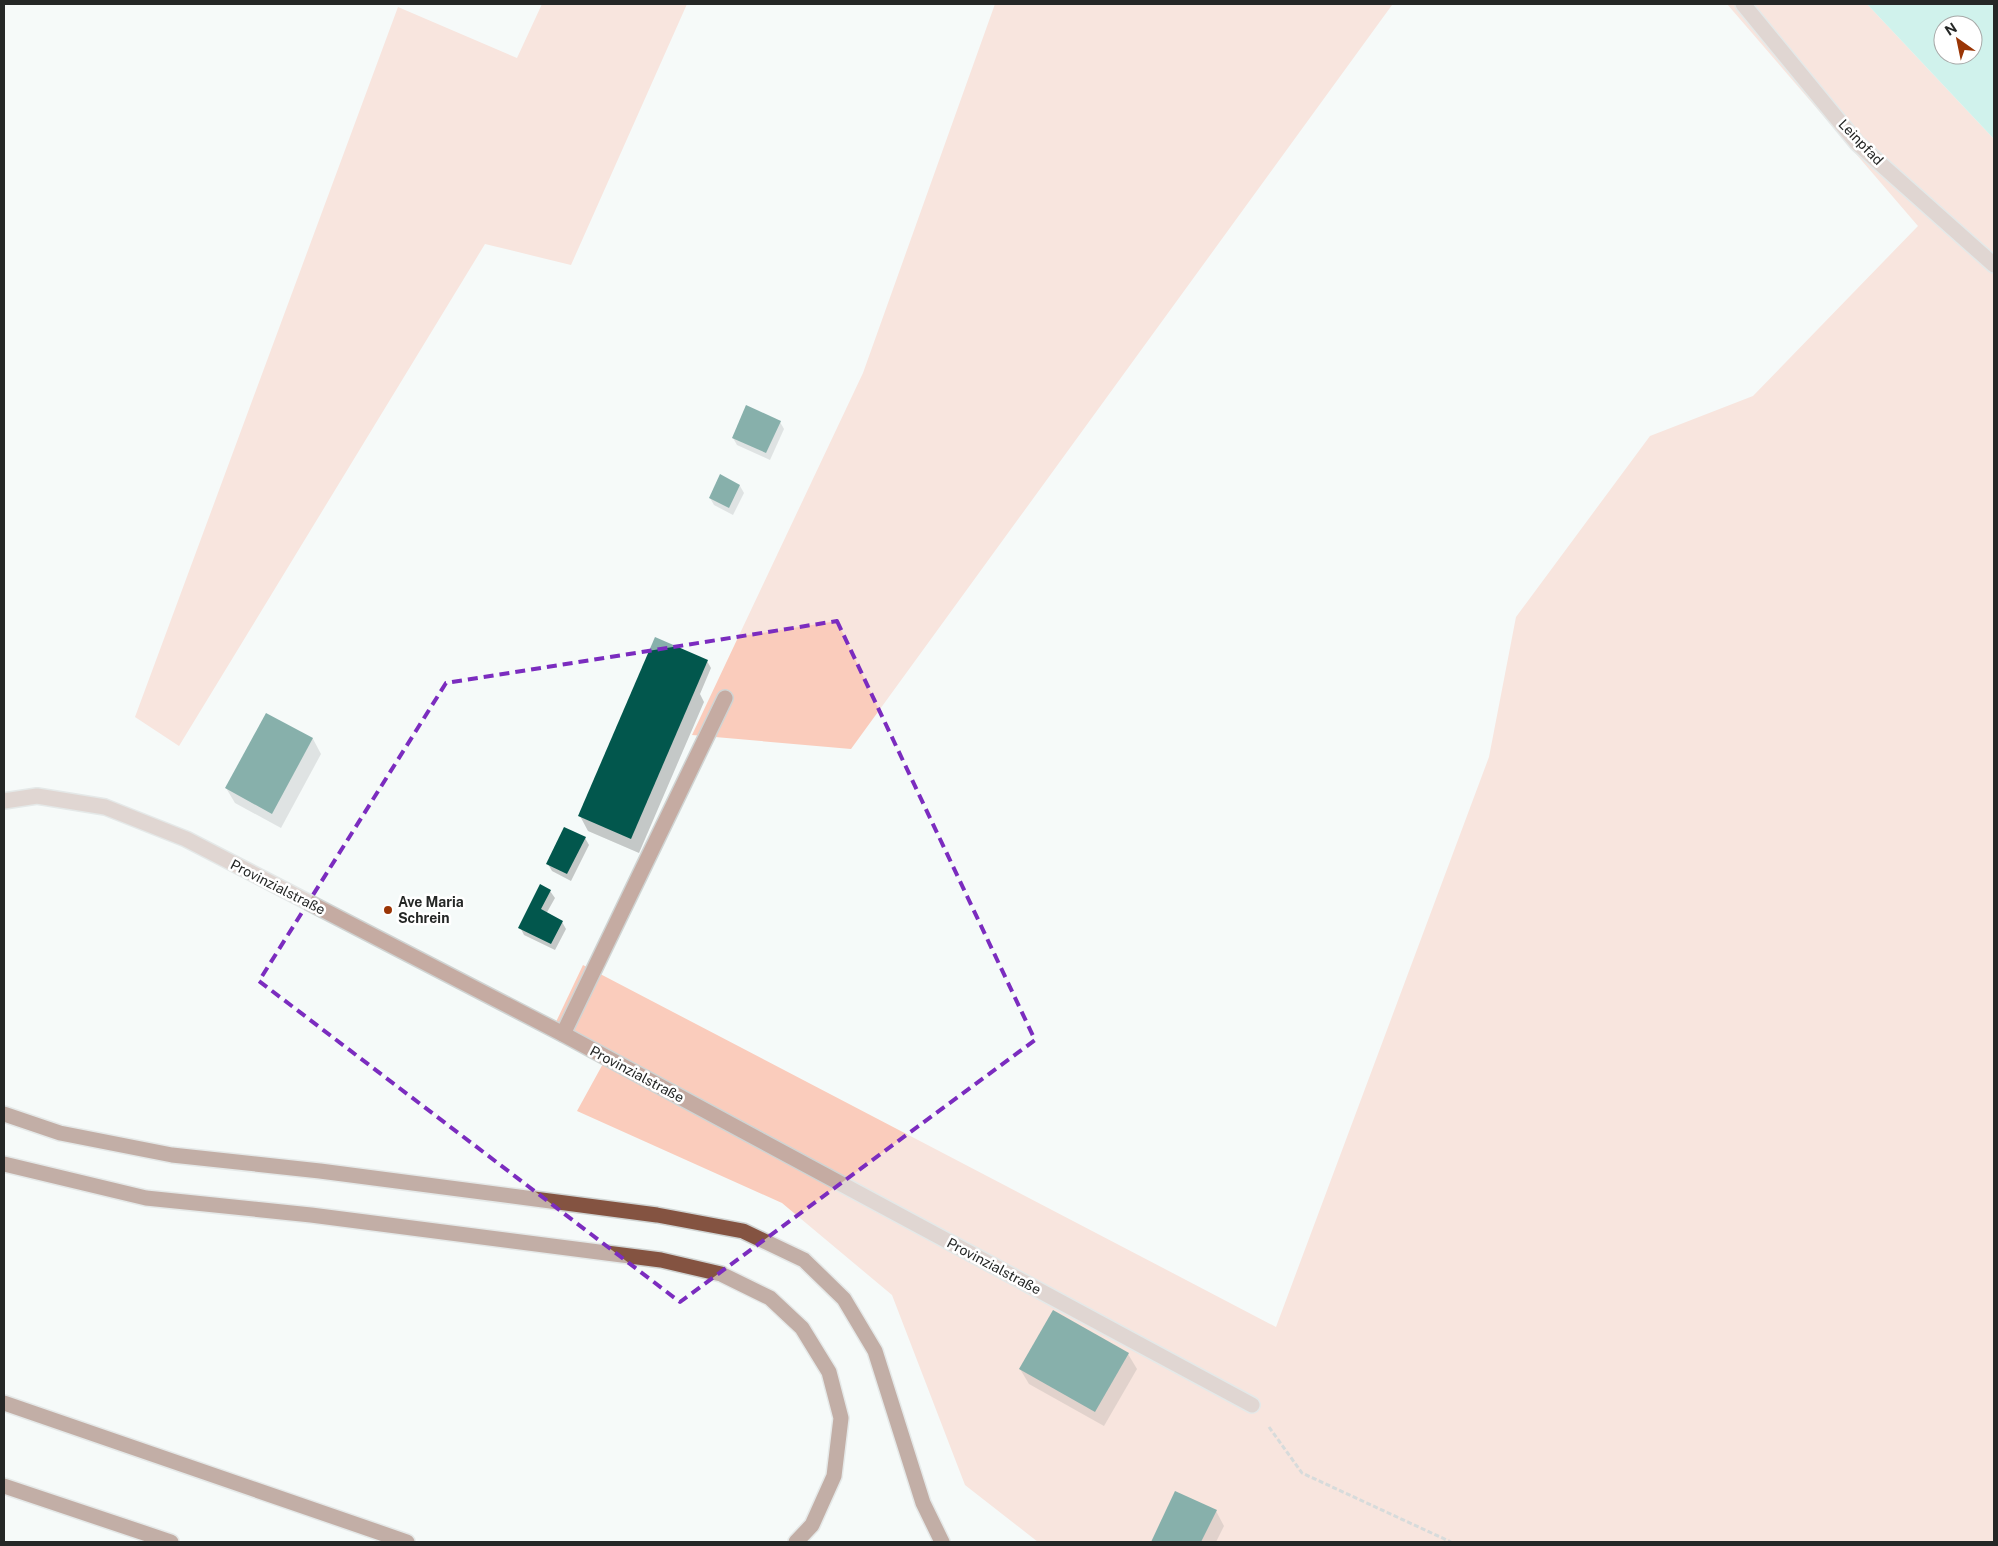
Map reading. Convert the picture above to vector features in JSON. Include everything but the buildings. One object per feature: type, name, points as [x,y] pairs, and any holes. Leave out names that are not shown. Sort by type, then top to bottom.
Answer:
[{"type":"highway","points":[[4,1114],[60,1133],[172,1155],[320,1171],[657,1215],[744,1230],[804,1260],[844,1299],[875,1351],[923,1503],[942,1542]]},
{"type":"highway","points":[[6,1166],[146,1198],[311,1215],[661,1260],[721,1274],[770,1298],[802,1328],[829,1372],[841,1418],[834,1476],[812,1525],[796,1542]]},
{"type":"highway","points":[[4,1403],[407,1542]]},
{"type":"highway","points":[[4,1486],[171,1542]]},
{"type":"lane","name":"Leinpfad","points":[[1743,4],[1857,142],[1994,265]]},
{"type":"lane","points":[[563,1034],[724,698]]},
{"type":"lane","name":"Provinzialstraße","points":[[4,801],[37,796],[105,807],[186,839],[563,1034],[1252,1405]]},
{"type":"path","points":[[1252,1405],[1302,1473],[1451,1542]]},
{"type":"highlighted area","points":[[837,621],[1035,1040],[680,1302],[259,981],[446,683]]},
{"type":"shaded area","points":[[542,4],[687,4],[571,265],[485,244],[179,746],[135,717],[398,7],[517,58]]},
{"type":"shaded area","points":[[995,4],[1392,5],[851,749],[692,735],[863,373]]},
{"type":"shaded area","points":[[1727,4],[1867,4],[1994,139],[1994,1542],[1038,1542],[965,1485],[892,1295],[782,1203],[577,1111],[610,1051],[555,1024],[583,965],[1276,1327],[1489,757],[1516,617],[1650,436],[1753,396],[1918,226]]},
{"type":"shaded area","points":[[1867,4],[1994,4],[1994,139]]},
{"type":"place","name":"Ave Maria Schrein","points":[[388,910]]}]
